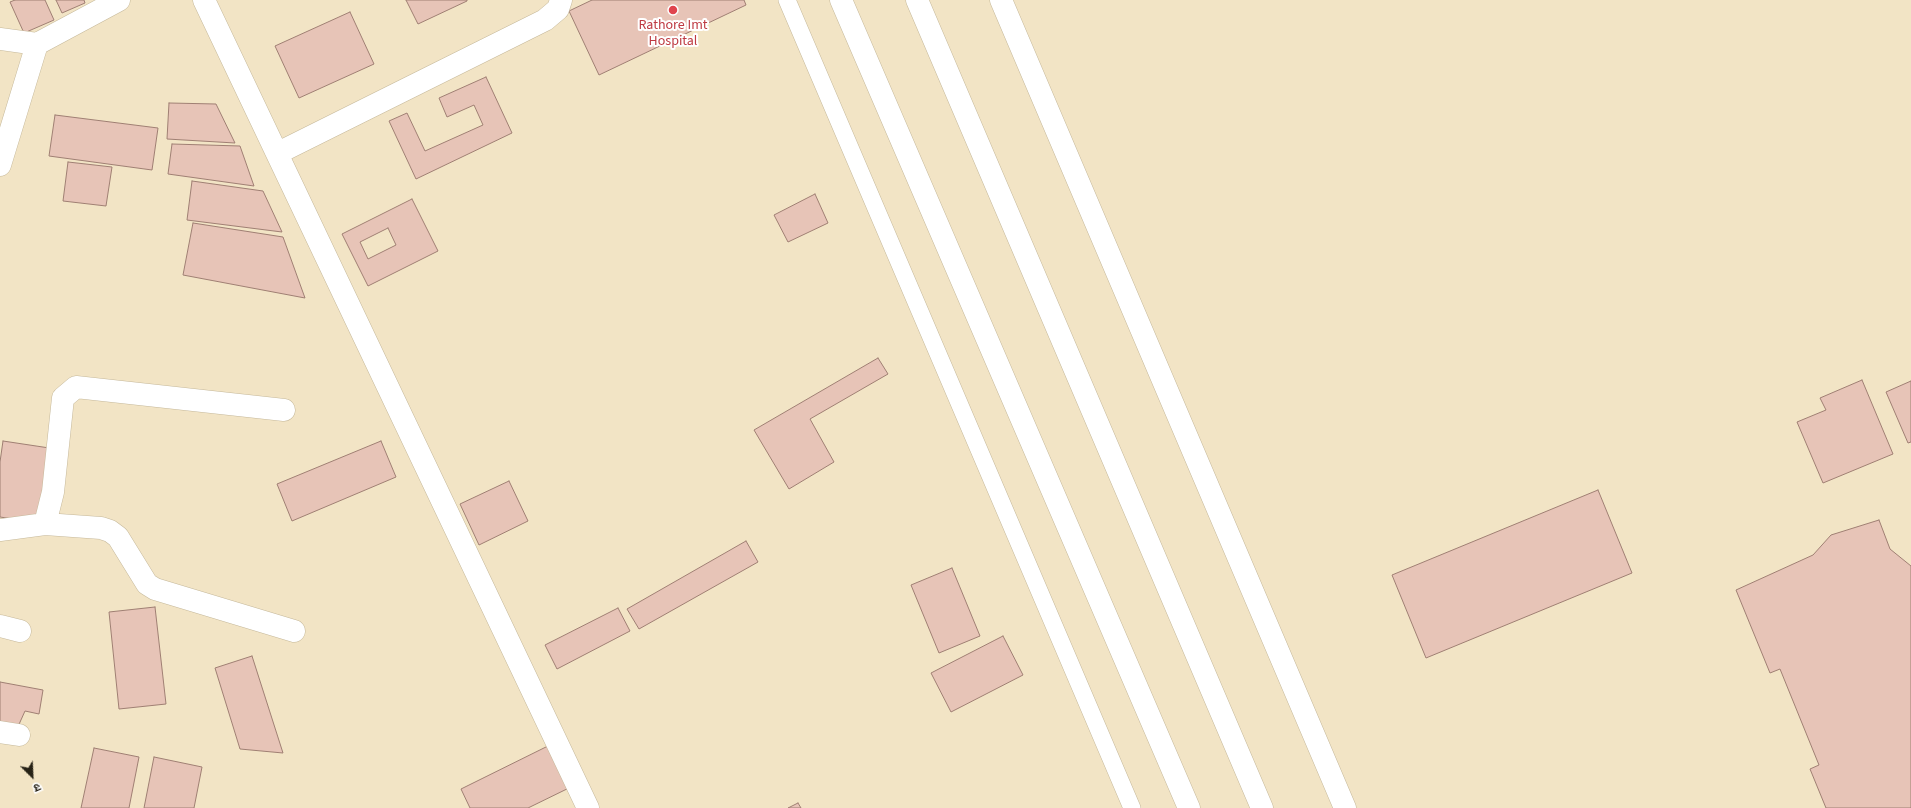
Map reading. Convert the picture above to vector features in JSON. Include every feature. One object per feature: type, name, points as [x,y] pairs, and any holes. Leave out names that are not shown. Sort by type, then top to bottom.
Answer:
[{"type":"street","points":[[0,39],[37,44],[119,0]]},
{"type":"street","points":[[204,0],[588,808]]},
{"type":"street","points":[[278,153],[545,20],[558,9],[561,0]]},
{"type":"street","points":[[841,0],[1189,808]]},
{"type":"street","points":[[917,0],[1262,808]]},
{"type":"street","points":[[1001,0],[1345,808]]},
{"type":"street","points":[[0,165],[37,44]]},
{"type":"street","points":[[45,524],[53,492],[63,398],[76,387],[284,410]]},
{"type":"street","points":[[0,530],[45,524],[101,528],[110,531],[118,538],[147,584],[155,589],[294,631]]},
{"type":"lane","points":[[787,0],[1132,808]]},
{"type":"building","points":[[15,0],[45,0],[54,20],[24,33],[10,2]]},
{"type":"building","points":[[56,0],[84,0],[85,3],[62,13]]},
{"type":"building","points":[[406,0],[467,0],[467,1],[418,24]]},
{"type":"building","points":[[592,0],[744,0],[746,5],[599,75],[569,11]]},
{"type":"building","points":[[350,12],[374,64],[299,98],[275,46]]},
{"type":"building","points":[[486,77],[512,133],[416,179],[389,121],[407,113],[425,151],[483,125],[474,105],[447,117],[439,98]]},
{"type":"building","points":[[169,103],[216,104],[235,143],[167,139]]},
{"type":"building","points":[[55,115],[158,128],[152,170],[49,156]]},
{"type":"building","points":[[172,144],[240,146],[254,186],[168,174]]},
{"type":"building","points":[[68,162],[112,167],[106,206],[63,201]]},
{"type":"building","points":[[192,181],[263,191],[282,232],[187,220]]},
{"type":"building","points":[[815,194],[828,223],[788,242],[774,215]]},
{"type":"building","points":[[412,199],[438,251],[368,286],[342,234]],"holes":[[[388,228],[396,245],[368,259],[360,242]]]},
{"type":"building","points":[[193,223],[283,237],[305,298],[183,275]]},
{"type":"building","points":[[878,358],[888,374],[810,419],[834,462],[789,489],[754,430]]},
{"type":"building","points":[[1862,380],[1893,454],[1823,483],[1797,422],[1826,410],[1820,398]]},
{"type":"building","points":[[1911,381],[1911,442],[1908,443],[1886,392]]},
{"type":"building","points":[[3,441],[56,449],[39,523],[0,517],[0,462]]},
{"type":"building","points":[[381,441],[396,477],[292,521],[277,484]]},
{"type":"building","points":[[509,481],[528,521],[479,545],[460,504]]},
{"type":"building","points":[[1598,490],[1632,573],[1426,658],[1392,575]]},
{"type":"building","points":[[1879,520],[1890,549],[1911,566],[1911,808],[1826,808],[1810,769],[1819,765],[1780,669],[1770,673],[1736,590],[1813,555],[1831,535]]},
{"type":"building","points":[[746,541],[758,562],[639,629],[627,609]]},
{"type":"building","points":[[952,568],[980,636],[939,653],[911,585]]},
{"type":"building","points":[[155,607],[166,704],[119,709],[109,612]]},
{"type":"building","points":[[618,608],[630,631],[557,669],[545,645]]},
{"type":"building","points":[[1003,636],[1023,675],[951,712],[931,673]]},
{"type":"building","points":[[252,656],[283,753],[240,749],[215,668]]},
{"type":"building","points":[[0,682],[43,690],[39,714],[25,711],[16,731],[0,728]]},
{"type":"building","points":[[552,744],[573,786],[528,808],[470,808],[461,789]]},
{"type":"building","points":[[94,748],[139,757],[129,808],[81,808]]},
{"type":"building","points":[[154,757],[202,767],[194,808],[144,808]]},
{"type":"building","points":[[798,803],[801,808],[788,808]]},
{"type":"place","name":"Rathore Imt Hospital","points":[[673,10]]}]
